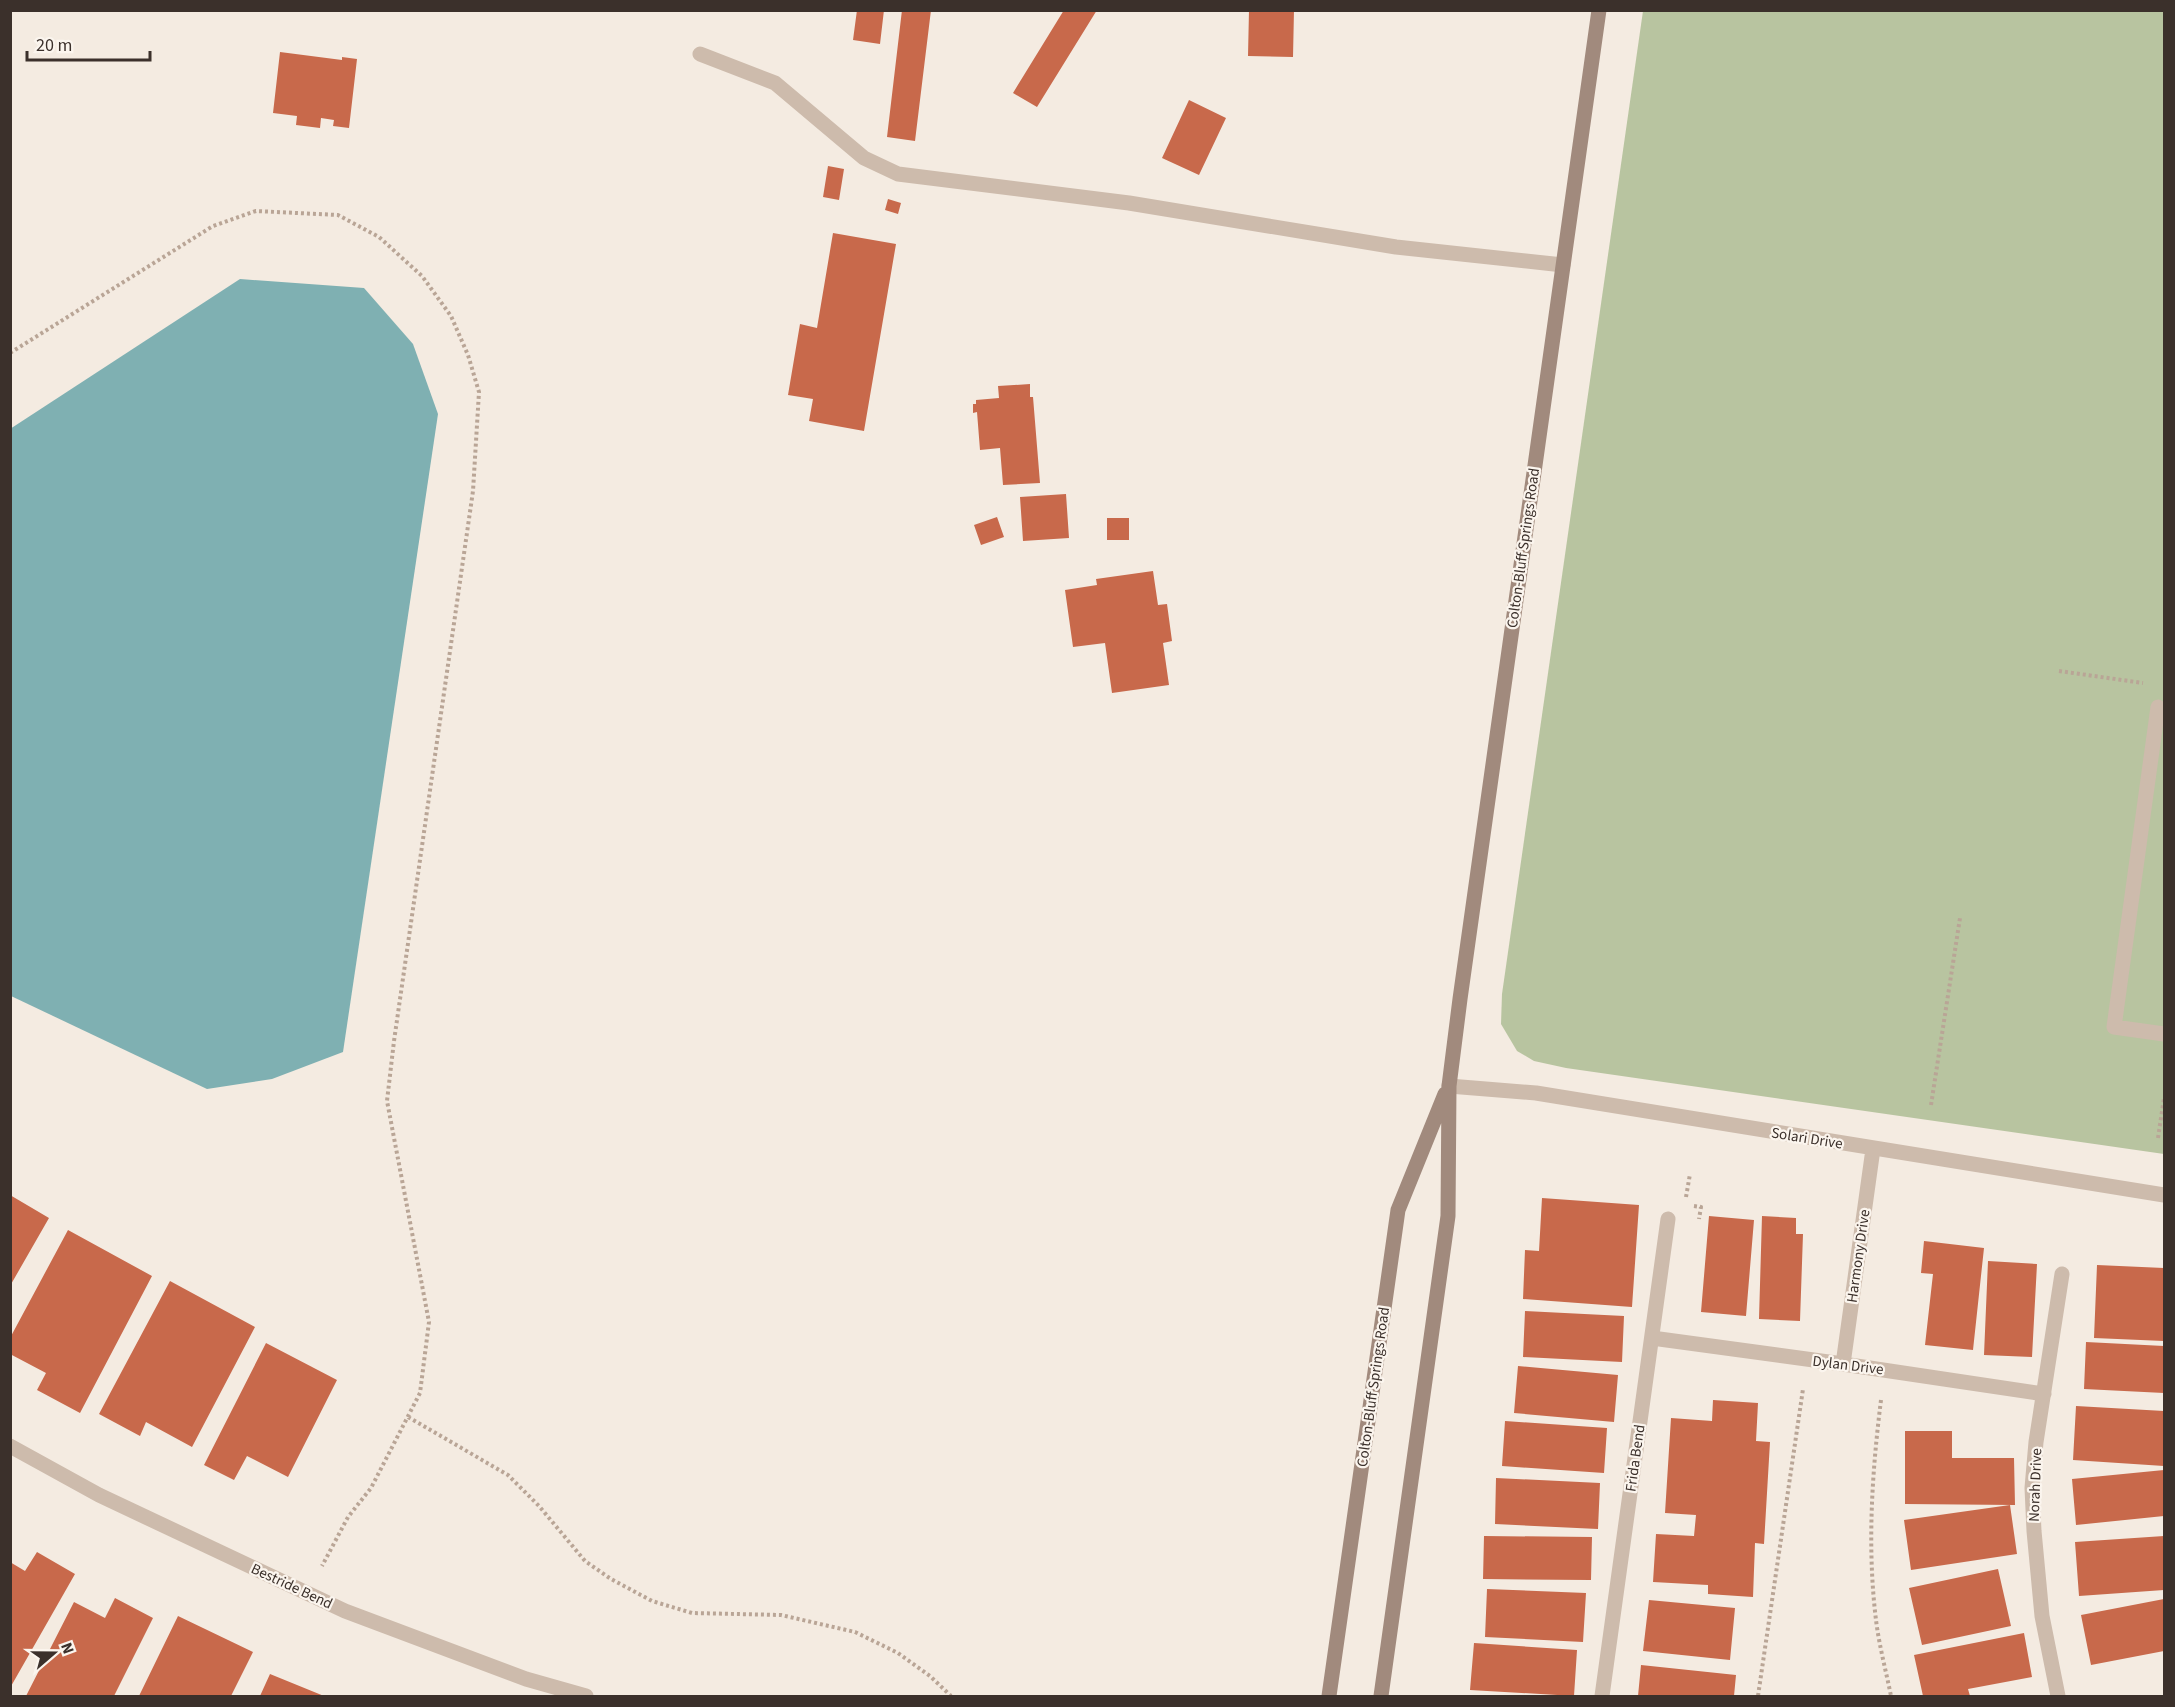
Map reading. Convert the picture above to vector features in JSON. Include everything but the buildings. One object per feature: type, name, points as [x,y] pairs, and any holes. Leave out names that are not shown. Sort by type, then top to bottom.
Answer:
[{"type":"street","name":"Colton-Bluff Springs Road","points":[[1381,1696],[1448,1216],[1449,1086],[1599,10]]},
{"type":"street","points":[[700,54],[775,82],[864,158],[898,174],[1128,203],[1395,247],[1563,265]]},
{"type":"street","points":[[2158,707],[2114,1027],[2164,1034]]},
{"type":"street","name":"Colton-Bluff Springs Road","points":[[1329,1696],[1398,1209],[1449,1086]]},
{"type":"street","name":"Solari Drive","points":[[1449,1086],[1536,1093],[2164,1194]]},
{"type":"street","name":"Harmony Drive","points":[[1843,1364],[1873,1149]]},
{"type":"street","name":"Frida Bend","points":[[1602,1696],[1668,1220]]},
{"type":"street","name":"Norah Drive","points":[[2058,1696],[2042,1616],[2032,1488],[2036,1442],[2062,1274]]},
{"type":"street","name":"Dylan Drive","points":[[1652,1338],[2044,1394]]},
{"type":"street","name":"Bestride Bend","points":[[10,1446],[99,1495],[345,1611],[526,1679],[586,1696]]},
{"type":"path","points":[[10,352],[213,226],[256,211],[338,215],[379,237],[422,276],[451,316],[468,355],[479,392],[473,491],[387,1101],[429,1322],[420,1392],[371,1488],[348,1517],[322,1566]]},
{"type":"path","points":[[2059,671],[2153,684]]},
{"type":"path","points":[[1931,1105],[1960,918]]},
{"type":"path","points":[[2158,1138],[2164,1098]]},
{"type":"path","points":[[1758,1696],[1803,1389]]},
{"type":"path","points":[[1881,1400],[1875,1448],[1872,1510],[1873,1570],[1876,1620],[1891,1696]]},
{"type":"path","points":[[408,1417],[508,1475],[539,1506],[585,1561],[611,1579],[652,1601],[692,1613],[781,1615],[855,1632],[898,1653],[930,1676],[951,1696]]},
{"type":"green space","points":[[1643,11],[2164,11],[2164,1154],[1566,1068],[1534,1061],[1517,1051],[1501,1024],[1502,994]]},
{"type":"water","points":[[240,279],[364,288],[413,344],[438,414],[343,1052],[272,1079],[207,1089],[11,996],[10,429]]}]
